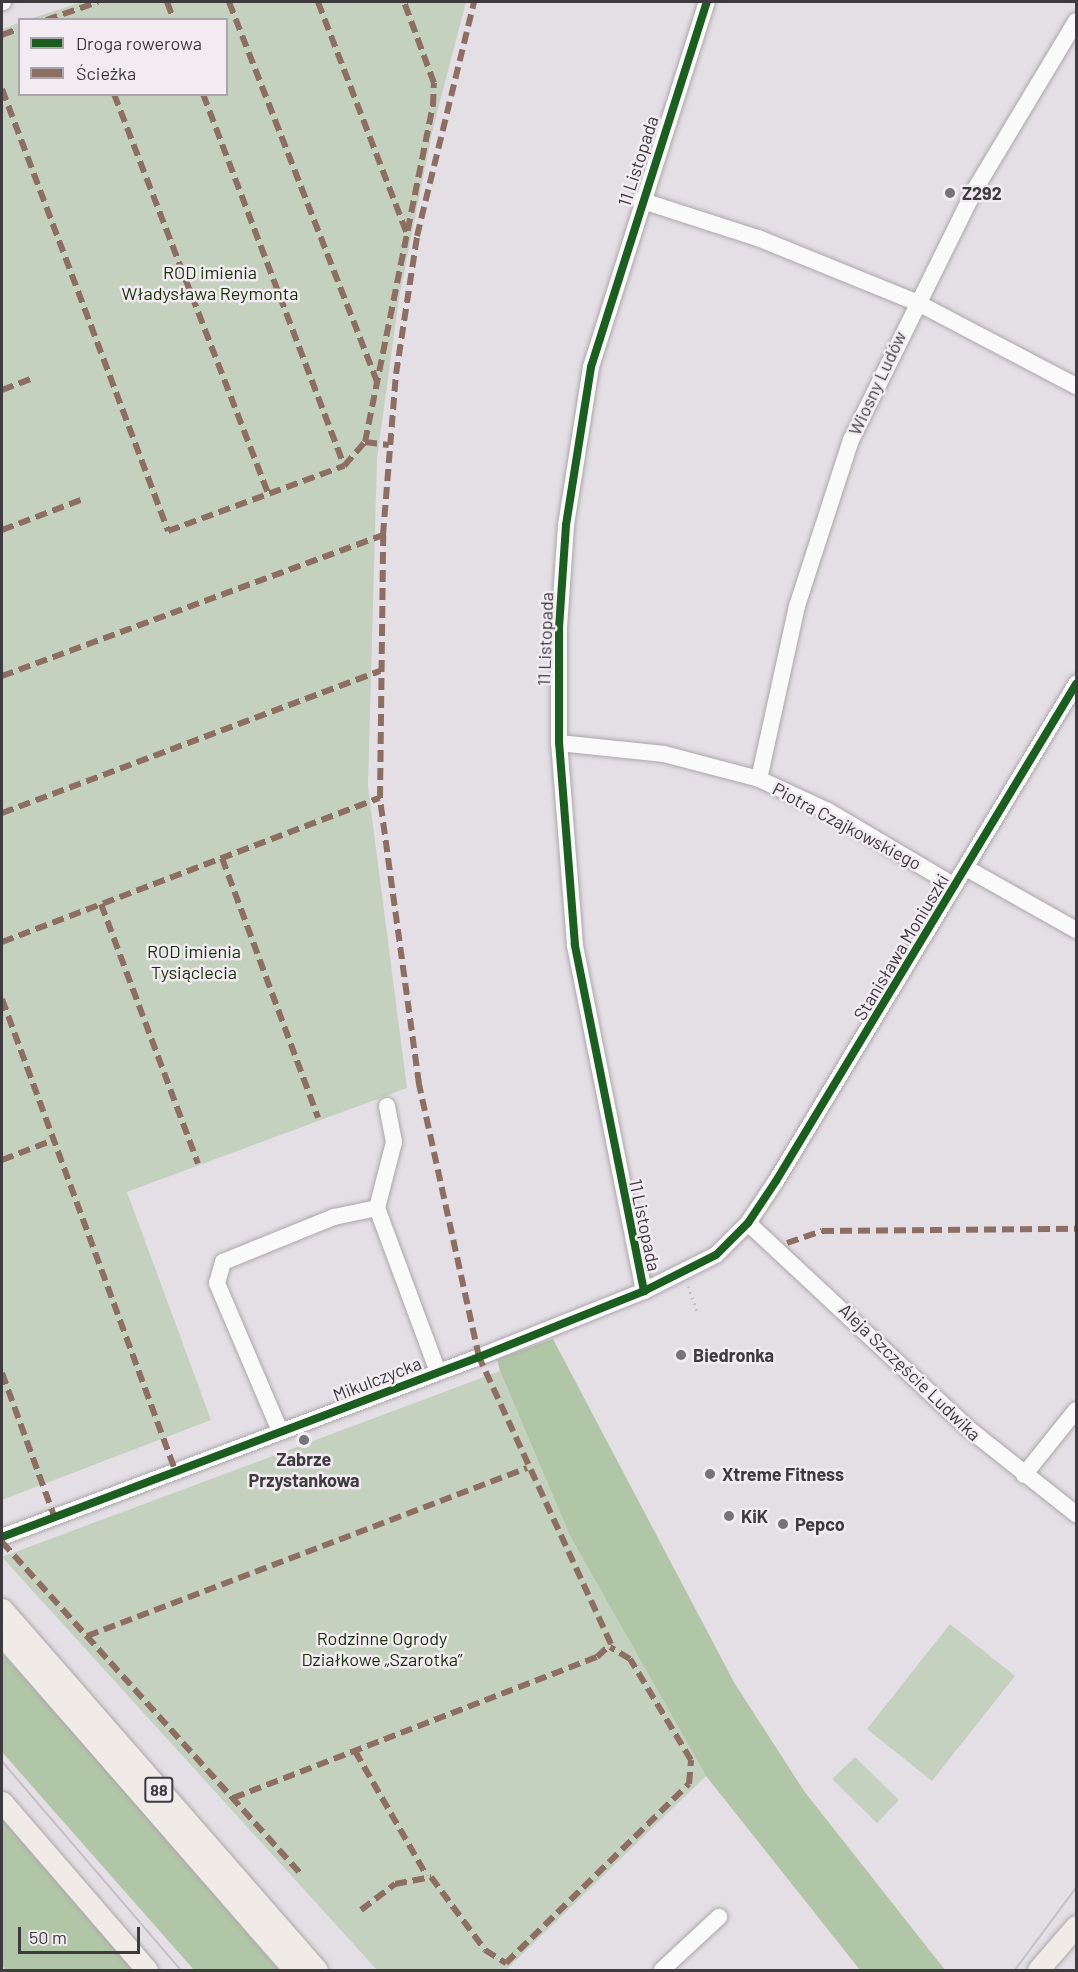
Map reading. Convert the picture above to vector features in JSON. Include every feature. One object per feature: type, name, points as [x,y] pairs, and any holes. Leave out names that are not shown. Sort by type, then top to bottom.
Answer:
[{"type":"main road","name":"88","points":[[2,1609],[317,1971]]},
{"type":"main road","name":"88","points":[[2,1635],[294,1971]]},
{"type":"main road","points":[[2,1802],[147,1971]]},
{"type":"main road","points":[[1038,1971],[1077,1926]]},
{"type":"street","name":"11 Listopada","points":[[644,1291],[581,990],[559,743],[562,576],[579,429],[608,302],[707,2]]},
{"type":"street","name":"Wiosny Ludów","points":[[759,779],[775,688],[820,525],[850,440],[916,302],[974,191],[1077,21]]},
{"type":"street","points":[[640,200],[758,238],[916,302],[1077,386]]},
{"type":"street","name":"Stanisława Moniuszki","points":[[748,1223],[1077,684]]},
{"type":"street","name":"Piotra Czajkowskiego","points":[[559,743],[664,754],[759,779],[828,811],[955,886]]},
{"type":"street","points":[[966,868],[1077,930]]},
{"type":"street","points":[[387,1106],[394,1142],[376,1208],[438,1372]]},
{"type":"street","points":[[280,1431],[218,1284],[223,1262],[334,1217],[376,1208]]},
{"type":"street","name":"Mikulczycka","points":[[2,1537],[438,1372],[644,1291],[716,1255],[748,1223]]},
{"type":"street","name":"Aleja Szczęście Ludwika","points":[[748,1223],[1024,1475],[1077,1514]]},
{"type":"street","points":[[1024,1475],[1077,1410]]},
{"type":"street","points":[[662,1971],[719,1917]]},
{"type":"path","points":[[687,1286],[697,1311]]},
{"type":"green space","name":"ROD imienia Tysiąclecia","points":[[82,2],[466,2],[433,128],[399,298],[377,459],[368,787],[407,1088],[127,1192],[211,1420],[2,1500],[2,29],[18,23],[18,96],[228,96],[228,18],[33,18]]},
{"type":"green space","points":[[553,1339],[735,1684],[804,1791],[945,1970],[860,1970],[706,1776],[570,1536],[500,1371],[497,1359]]},
{"type":"green space","name":"Rodzinne Ogrody Działkowe „Szarotka”","points":[[500,1371],[570,1536],[706,1776],[506,1970],[377,1970],[2,1557]]},
{"type":"green space","points":[[950,1624],[1015,1676],[932,1781],[867,1729]]},
{"type":"green space","points":[[2,1653],[279,1970],[194,1970],[2,1752]]},
{"type":"green space","points":[[855,1757],[899,1800],[877,1823],[832,1779]]},
{"type":"green space","points":[[2,1819],[133,1970],[6,1970],[2,1965]]},
{"type":"tram line","points":[[2,1761],[181,1970]]},
{"type":"tram line","points":[[1015,1970],[1076,1888]]},
{"type":"marked path","points":[[52,18],[98,2]]},
{"type":"marked path","points":[[167,2],[173,18]]},
{"type":"marked path","points":[[229,2],[378,384]]},
{"type":"marked path","points":[[318,2],[407,234]]},
{"type":"marked path","points":[[365,442],[433,106],[434,83],[404,2]]},
{"type":"marked path","points":[[233,1798],[597,1657],[611,1644],[479,1357],[419,1084],[380,798],[383,535],[396,374],[417,236],[474,2]]},
{"type":"marked path","points":[[2,35],[18,29]]},
{"type":"marked path","points":[[2,89],[168,531],[344,466],[365,442],[389,445]]},
{"type":"marked path","points":[[115,96],[268,494]]},
{"type":"marked path","points":[[204,96],[344,466]]},
{"type":"marked path","points":[[2,390],[33,378]]},
{"type":"marked path","points":[[2,530],[83,499]]},
{"type":"marked path","points":[[2,676],[383,535]]},
{"type":"marked path","points":[[2,813],[380,671]]},
{"type":"marked path","points":[[2,942],[380,798]]},
{"type":"marked path","points":[[222,858],[318,1118]]},
{"type":"marked path","points":[[101,904],[198,1163]]},
{"type":"marked path","points":[[2,999],[175,1470]]},
{"type":"marked path","points":[[2,1160],[53,1140]]},
{"type":"marked path","points":[[787,1243],[822,1231],[1076,1229]]},
{"type":"marked path","points":[[2,1373],[54,1516]]},
{"type":"marked path","points":[[87,1636],[527,1468]]},
{"type":"marked path","points":[[2,1542],[300,1873]]},
{"type":"marked path","points":[[361,1910],[395,1884],[431,1877],[485,1950],[506,1963],[689,1784],[691,1760],[630,1659],[610,1647]]},
{"type":"marked path","points":[[355,1751],[427,1876]]},
{"type":"cycle path","points":[[644,1291],[575,945],[559,743],[559,628],[566,525],[591,367],[707,2]]},
{"type":"cycle path","points":[[2,1537],[479,1357],[644,1291],[716,1255],[748,1223],[776,1181],[1076,684]]},
{"type":"place","name":"Z292","points":[[950,193]]},
{"type":"place","name":"Biedronka","points":[[681,1355]]},
{"type":"place","name":"Zabrze Przystankowa","points":[[304,1440]]},
{"type":"place","name":"Xtreme Fitness","points":[[710,1474]]},
{"type":"place","name":"KiK","points":[[729,1516]]},
{"type":"place","name":"Pepco","points":[[783,1524]]},
{"type":"park label","name":"ROD imienia Władysława Reymonta","points":[[210,283]]}]
